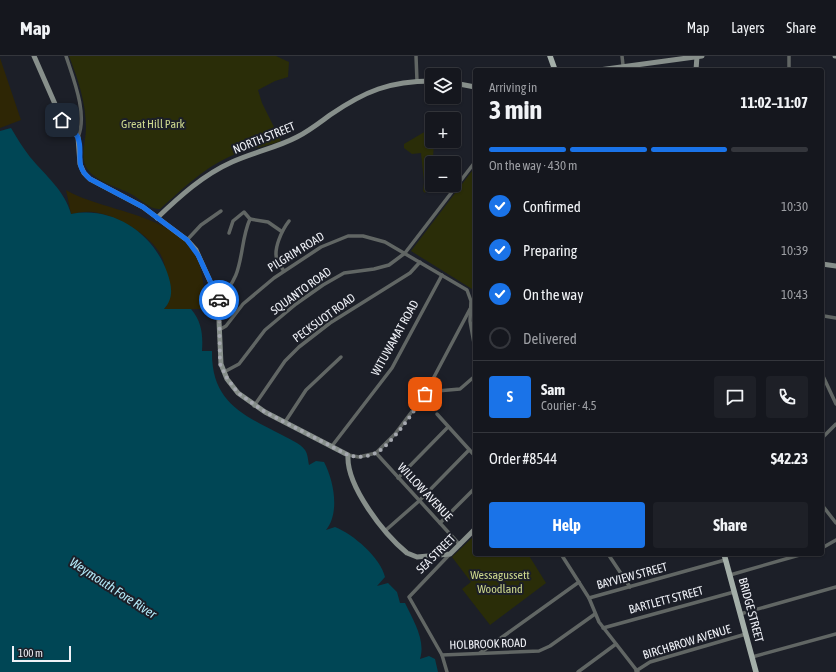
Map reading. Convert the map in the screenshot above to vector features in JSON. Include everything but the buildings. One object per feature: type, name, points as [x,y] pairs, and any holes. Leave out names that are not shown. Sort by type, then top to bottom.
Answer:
[{"type":"main road","points":[[550,56],[554,68]]},
{"type":"main road","name":"BRIDGE STREET","points":[[725,557],[756,672]]},
{"type":"street","points":[[34,56],[62,120],[78,137]]},
{"type":"street","points":[[66,56],[78,94],[80,123],[78,137],[80,164],[84,172],[90,179],[124,196],[157,218],[187,240],[198,255],[218,297],[220,360],[224,372],[238,393],[254,406],[348,455],[359,457],[376,452],[395,434],[425,394],[470,309]]},
{"type":"street","points":[[416,56],[417,81]]},
{"type":"street","points":[[622,56],[623,65]]},
{"type":"street","points":[[696,68],[697,56]]},
{"type":"street","points":[[609,68],[679,57],[702,56]]},
{"type":"street","points":[[789,56],[789,68]]},
{"type":"street","name":"NORTH STREET","points":[[157,218],[193,185],[218,169],[290,141],[368,92],[382,86],[425,81]]},
{"type":"street","points":[[461,85],[473,88]]},
{"type":"street","points":[[405,253],[473,165]]},
{"type":"street","points":[[187,240],[201,226],[221,211]]},
{"type":"street","points":[[229,233],[233,221],[244,212],[250,219],[265,221],[281,231]]},
{"type":"street","points":[[218,297],[231,283],[237,272],[250,219]]},
{"type":"street","points":[[284,271],[276,258],[281,231],[289,221]]},
{"type":"street","name":"PILGRIM ROAD","points":[[220,330],[252,296],[284,271],[321,247],[348,236],[371,237],[405,253],[442,275],[467,290],[471,301],[470,309]]},
{"type":"street","name":"SQUANTO ROAD","points":[[224,372],[240,364],[265,330],[296,304],[323,285],[344,273],[374,269],[389,265],[405,253]]},
{"type":"street","name":"PECKSUOT ROAD","points":[[254,406],[285,361],[299,347],[330,323],[410,273],[420,262]]},
{"type":"street","points":[[824,264],[836,266]]},
{"type":"street","name":"WITUWAMAT ROAD","points":[[332,446],[392,368],[442,275]]},
{"type":"street","points":[[470,309],[473,333]]},
{"type":"street","points":[[824,316],[836,318]]},
{"type":"street","points":[[285,422],[306,390],[341,357]]},
{"type":"street","points":[[425,394],[437,390],[460,389],[473,378]]},
{"type":"street","points":[[824,378],[836,404]]},
{"type":"street","points":[[432,381],[437,390]]},
{"type":"street","points":[[437,414],[473,454]]},
{"type":"street","points":[[824,436],[836,424]]},
{"type":"street","points":[[398,478],[448,427]]},
{"type":"street","points":[[386,530],[419,501],[469,450]]},
{"type":"street","name":"WILLOW AVENUE","points":[[376,452],[460,545]]},
{"type":"street","points":[[348,455],[349,470],[361,500],[402,549],[412,556],[423,557],[450,554]]},
{"type":"street","points":[[440,523],[473,490]]},
{"type":"street","points":[[824,508],[836,523]]},
{"type":"street","name":"SEA STREET","points":[[442,655],[409,597],[412,592],[473,531]]},
{"type":"street","points":[[824,547],[836,540]]},
{"type":"street","points":[[562,556],[589,598],[595,614],[603,628],[637,672]]},
{"type":"street","points":[[609,556],[630,587]]},
{"type":"street","points":[[730,575],[796,556]]},
{"type":"street","name":"BAYVIEW STREET","points":[[589,598],[630,587],[725,557]]},
{"type":"street","points":[[480,653],[579,582]]},
{"type":"street","points":[[740,614],[836,587]]},
{"type":"street","name":"BARTLETT STREET","points":[[603,628],[734,592]]},
{"type":"street","name":"HOLBROOK ROAD","points":[[442,655],[528,653],[544,649],[595,614]]},
{"type":"street","name":"BIRCHBROW AVENUE","points":[[637,672],[650,662],[746,634]]},
{"type":"street","points":[[752,657],[836,634]]},
{"type":"street","points":[[578,672],[616,644]]},
{"type":"street","points":[[442,655],[447,672]]},
{"type":"green space","name":"Great Hill Park","points":[[69,56],[276,56],[289,62],[288,77],[275,81],[258,90],[262,103],[281,141],[241,152],[225,159],[195,178],[160,209],[153,208],[131,194],[97,178],[85,166],[83,155],[86,128],[85,109]]},
{"type":"green space","points":[[425,132],[425,148],[434,148],[433,156],[425,156],[425,193],[423,191],[424,182],[421,153],[412,154],[404,148],[404,144]]},
{"type":"green space","points":[[473,170],[473,287],[472,289],[411,251],[456,192],[461,192],[461,185]]},
{"type":"green space","name":"Wessagussett Woodland","points":[[473,537],[473,556],[529,556],[546,583],[490,625],[462,589],[471,582],[452,557]]},
{"type":"sand","points":[[0,58],[21,120],[0,128]]},
{"type":"sand","points":[[66,190],[99,204],[154,222],[170,230],[184,241],[195,255],[200,267],[203,281],[205,309],[163,309],[167,306],[165,268],[160,254],[154,245],[135,229],[113,217],[89,212],[71,214]]},
{"type":"water","name":"Weymouth Fore River","points":[[11,128],[22,147],[64,198],[71,214],[102,214],[116,219],[130,225],[142,234],[152,245],[161,258],[170,282],[171,296],[164,309],[191,309],[195,314],[201,329],[202,351],[212,351],[213,368],[217,383],[223,395],[232,405],[254,421],[300,445],[306,452],[309,465],[316,461],[324,462],[333,487],[334,497],[333,515],[326,530],[335,527],[342,530],[358,541],[378,562],[385,577],[377,586],[388,583],[397,592],[400,603],[405,603],[420,637],[420,659],[429,656],[435,659],[438,672],[0,672],[0,131]]},
{"type":"way so far","points":[[219,300],[220,364],[232,386],[246,401],[348,455],[359,457],[381,449],[419,404],[425,394]]},
{"type":"route","points":[[62,120],[65,125],[78,137],[80,164],[85,174],[90,179],[143,207],[187,240],[198,255],[219,300]]}]
